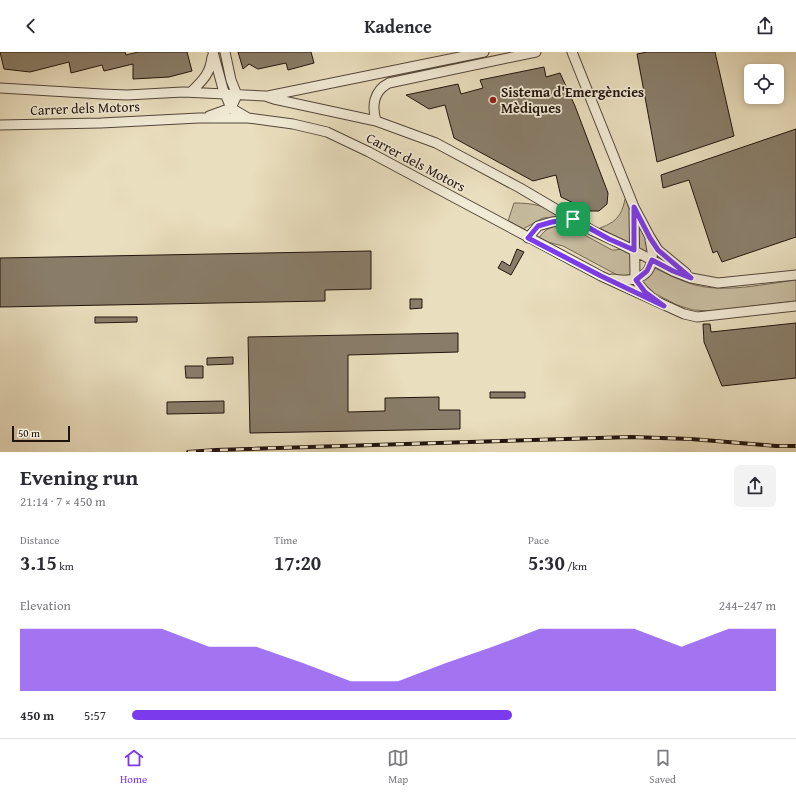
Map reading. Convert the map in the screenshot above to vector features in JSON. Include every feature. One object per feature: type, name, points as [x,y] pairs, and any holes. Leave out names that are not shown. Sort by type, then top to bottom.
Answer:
[{"type":"street","points":[[199,118],[231,108],[237,95],[231,80],[225,52]]},
{"type":"street","points":[[265,96],[484,52]]},
{"type":"street","points":[[376,121],[373,109],[375,98],[381,88],[389,83],[536,52]]},
{"type":"street","points":[[572,52],[634,207],[650,238],[658,250],[691,278]]},
{"type":"street","points":[[191,92],[206,76],[211,65],[213,53]]},
{"type":"street","points":[[213,53],[231,108],[248,118]]},
{"type":"street","name":"Carrer dels Motors","points":[[0,88],[127,95],[191,92],[265,96],[376,121],[419,136],[454,152],[564,212],[573,219],[609,239],[634,250],[673,271],[691,278],[718,282],[796,275]]},
{"type":"street","name":"Carrer dels Motors","points":[[0,125],[101,123],[199,118],[248,118],[293,124],[327,132],[369,152],[601,276],[684,314],[697,316],[796,306]]},
{"type":"street","points":[[634,207],[634,270],[636,280],[645,292],[664,306]]},
{"type":"street","points":[[528,238],[538,226],[573,219]]},
{"type":"street","points":[[601,276],[621,280],[636,280],[647,271],[652,260],[650,238]]},
{"type":"shaded area","points":[[221,53],[228,88],[226,88],[217,54]]},
{"type":"shaded area","points":[[625,199],[631,216],[631,245],[600,228],[618,217]]},
{"type":"shaded area","points":[[514,203],[544,207],[559,217],[543,218],[523,229],[508,221]]},
{"type":"shaded area","points":[[638,219],[649,246],[650,254],[637,249]]},
{"type":"shaded area","points":[[564,225],[612,250],[621,249],[632,255],[633,277],[619,276],[563,246],[547,242],[539,238],[550,228]]},
{"type":"shaded area","points":[[653,267],[684,281],[707,287],[746,287],[796,280],[796,301],[710,311],[693,310],[677,305],[651,292],[640,281]]},
{"type":"building","points":[[0,52],[125,52],[126,55],[138,52],[187,52],[192,71],[169,77],[133,79],[133,64],[104,71],[102,65],[71,73],[69,62],[30,72],[4,69]]},
{"type":"building","points":[[238,52],[311,52],[314,63],[288,70],[286,63],[258,69],[249,64],[243,69]]},
{"type":"building","points":[[647,52],[715,52],[734,136],[657,162],[637,54]]},
{"type":"building","points":[[544,67],[546,77],[560,73],[575,106],[608,193],[607,204],[599,211],[590,211],[561,197],[556,175],[533,181],[454,138],[445,105],[429,109],[406,95],[458,84],[461,94],[483,88],[480,80]]},
{"type":"building","points":[[796,129],[796,237],[722,262],[717,251],[713,253],[689,180],[663,188],[661,175]]},
{"type":"building","points":[[517,249],[524,252],[511,275],[498,268],[502,261],[510,266]]},
{"type":"building","points":[[371,251],[371,289],[325,290],[325,301],[0,307],[0,258]]},
{"type":"building","points":[[410,299],[422,299],[422,308],[410,309]]},
{"type":"building","points":[[95,317],[137,317],[137,322],[95,323]]},
{"type":"building","points":[[796,323],[796,378],[722,386],[704,342],[703,324],[710,324],[711,332]]},
{"type":"building","points":[[458,333],[458,352],[348,355],[348,412],[385,411],[385,398],[439,397],[439,410],[460,410],[460,429],[250,433],[248,337]]},
{"type":"building","points":[[233,357],[233,364],[207,365],[207,358]]},
{"type":"building","points":[[185,366],[203,366],[203,378],[186,378]]},
{"type":"building","points":[[490,392],[525,392],[525,398],[490,398]]},
{"type":"building","points":[[224,401],[224,413],[167,414],[167,402]]},
{"type":"railway","points":[[188,452],[631,437],[691,439],[776,446],[796,446]]},
{"type":"place","name":"Sistema d'Emergències Mèdiques","points":[[493,100]]},
{"type":"route","points":[[634,207],[658,250],[691,278],[652,260],[644,275],[636,280],[645,292],[664,306],[601,276],[528,238],[538,226],[573,219],[593,231],[634,250],[634,207]]}]
